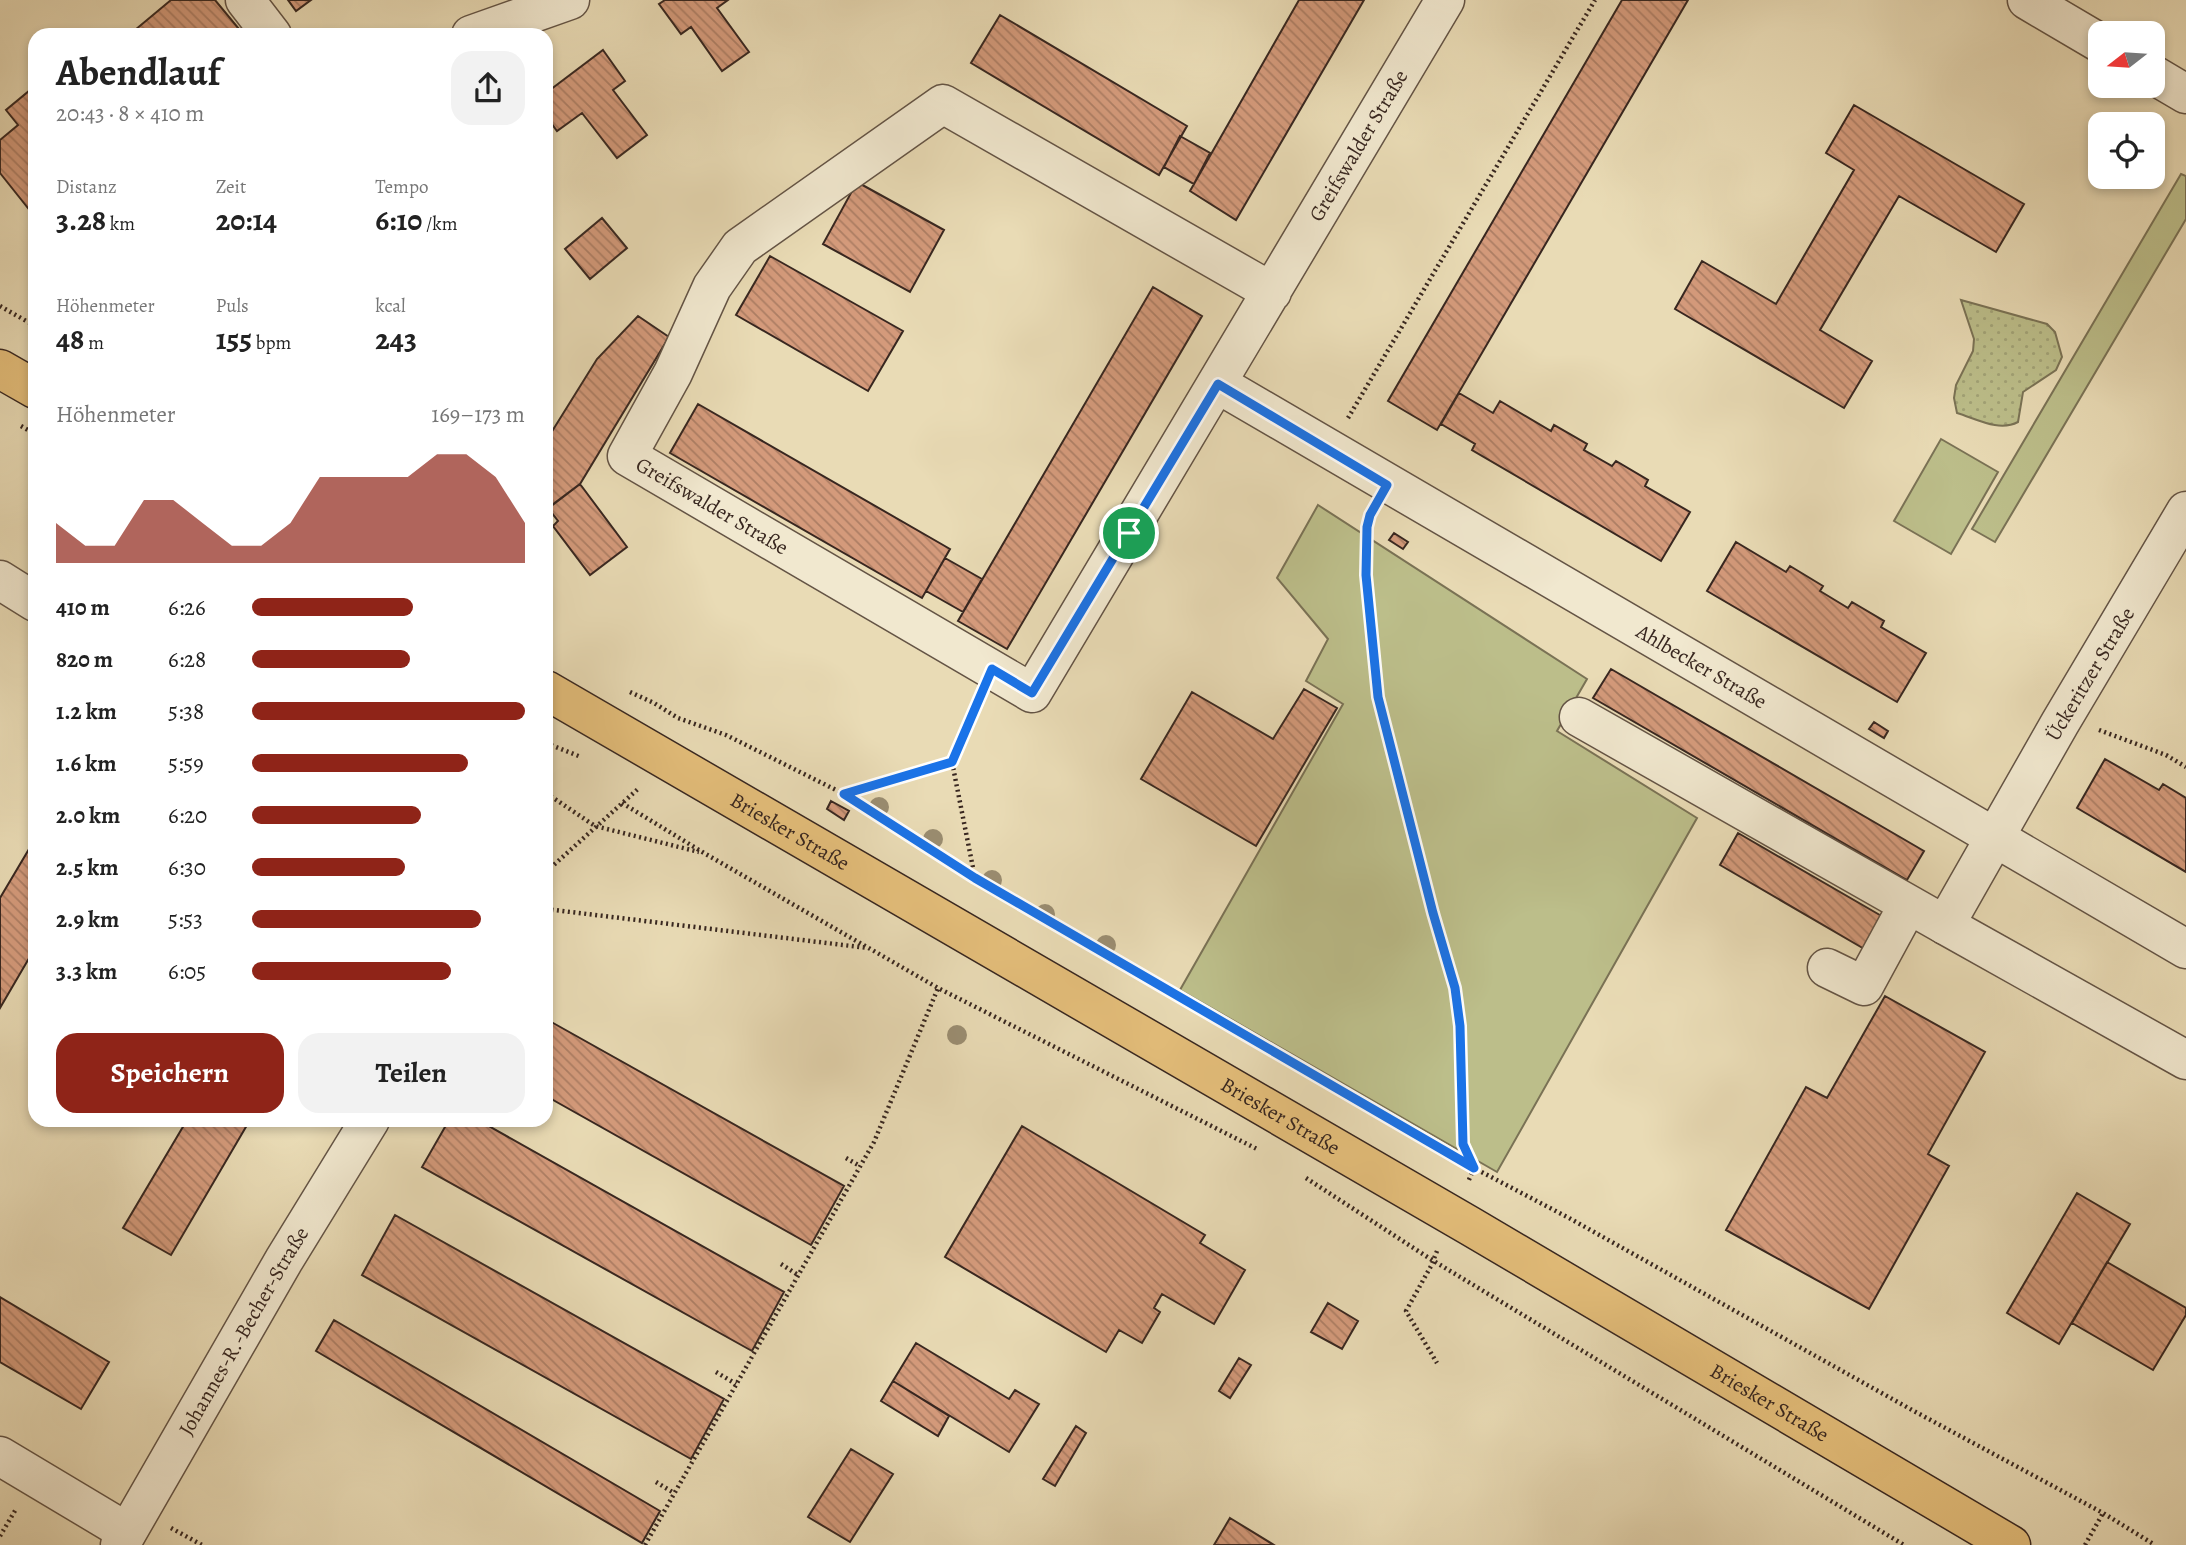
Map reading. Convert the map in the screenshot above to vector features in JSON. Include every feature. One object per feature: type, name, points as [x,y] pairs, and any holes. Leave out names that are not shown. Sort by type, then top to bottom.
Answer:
[{"type":"main road","points":[[0,369],[28,384]]},
{"type":"main road","name":"Briesker Straße","points":[[553,694],[1471,1226],[2011,1545]]},
{"type":"street","points":[[245,0],[267,28]]},
{"type":"street","points":[[491,28],[570,0]]},
{"type":"street","name":"Greifswalder Straße","points":[[1272,292],[943,104],[740,247],[712,287],[673,373],[627,456],[1032,693],[1218,384],[1445,0]]},
{"type":"street","points":[[2027,0],[2088,36]]},
{"type":"street","points":[[2165,82],[2186,94]]},
{"type":"street","name":"Ahlbecker Straße","points":[[1218,384],[2186,949]]},
{"type":"street","name":"Ückeritzer Straße","points":[[1945,925],[1994,836],[2186,511]]},
{"type":"street","points":[[0,580],[28,598]]},
{"type":"street","points":[[1579,718],[2186,1060]]},
{"type":"street","points":[[1827,968],[1864,986],[1909,905]]},
{"type":"street","name":"Johannes-R.-Becher-Straße","points":[[123,1539],[284,1260],[366,1127]]},
{"type":"street","points":[[0,1456],[123,1539]]},
{"type":"path","points":[[1330,449],[1595,0]]},
{"type":"path","points":[[0,306],[28,322]]},
{"type":"path","points":[[1387,485],[1370,515],[1367,527],[1366,575],[1378,697],[1455,988],[1460,1026],[1463,1144],[1474,1168]]},
{"type":"path","points":[[975,878],[952,762],[992,669]]},
{"type":"path","points":[[621,688],[678,718],[726,735],[844,794],[975,878],[1474,1168],[2104,1513],[2155,1545]]},
{"type":"path","points":[[2060,723],[2098,730],[2166,755],[2186,767]]},
{"type":"path","points":[[844,794],[952,762]]},
{"type":"path","points":[[553,866],[641,786]]},
{"type":"path","points":[[553,798],[596,826],[704,853]]},
{"type":"path","points":[[622,803],[938,988],[1267,1154]]},
{"type":"path","points":[[553,910],[871,948]]},
{"type":"path","points":[[645,1545],[874,1142],[938,988]]},
{"type":"path","points":[[846,1158],[860,1167]]},
{"type":"path","points":[[1301,1175],[1432,1259],[1904,1545]]},
{"type":"path","points":[[1432,1259],[1431,1266],[1406,1311],[1437,1363]]},
{"type":"path","points":[[781,1264],[798,1275]]},
{"type":"path","points":[[716,1372],[736,1384]]},
{"type":"path","points":[[656,1482],[674,1493]]},
{"type":"path","points":[[2085,1545],[2104,1513]]},
{"type":"green space","points":[[2181,174],[2186,176],[2186,219],[1995,542],[1972,529]]},
{"type":"green space","points":[[1961,300],[2047,324],[2055,332],[2062,357],[2056,370],[2023,392],[2018,422],[1996,425],[1957,413],[1954,398],[1956,385],[1973,351],[1974,339]]},
{"type":"green space","points":[[1941,439],[1998,472],[1951,554],[1894,521]]},
{"type":"green space","points":[[1318,505],[1587,679],[1557,731],[1697,818],[1497,1172],[1180,990],[1343,704],[1306,681],[1328,639],[1277,578]]},
{"type":"building","points":[[171,0],[215,0],[238,28],[137,28]]},
{"type":"building","points":[[288,0],[311,0],[296,11]]},
{"type":"building","points":[[665,0],[728,0],[717,8],[749,52],[722,71],[691,27],[681,34],[659,4]]},
{"type":"building","points":[[1299,0],[1364,0],[1236,220],[1190,191]]},
{"type":"building","points":[[1622,0],[1688,0],[1437,430],[1388,401]]},
{"type":"building","points":[[1000,15],[1187,126],[1159,175],[971,63]]},
{"type":"building","points":[[603,50],[625,81],[613,90],[647,135],[617,158],[582,113],[557,131],[553,126],[553,88]]},
{"type":"building","points":[[28,92],[28,208],[0,173],[0,140],[18,125],[6,110]]},
{"type":"building","points":[[1854,105],[2024,204],[1996,252],[1899,196],[1820,330],[1872,361],[1844,408],[1675,309],[1702,261],[1776,304],[1854,170],[1826,153]]},
{"type":"building","points":[[1180,136],[1210,153],[1194,184],[1164,167]]},
{"type":"building","points":[[857,182],[944,230],[910,292],[823,244]]},
{"type":"building","points":[[602,218],[627,248],[590,279],[565,249]]},
{"type":"building","points":[[770,256],[903,331],[868,391],[736,315]]},
{"type":"building","points":[[1153,287],[1202,316],[1007,649],[958,621]]},
{"type":"building","points":[[638,316],[669,337],[580,484],[553,505],[553,430],[597,359]]},
{"type":"building","points":[[1459,393],[1493,413],[1500,401],[1551,431],[1554,425],[1587,444],[1584,450],[1612,466],[1616,461],[1648,480],[1645,486],[1690,512],[1661,561],[1472,450],[1475,444],[1441,424]]},
{"type":"building","points":[[698,404],[950,549],[922,598],[670,453]]},
{"type":"building","points":[[580,484],[627,547],[590,575],[553,526],[558,521],[553,514],[553,504]]},
{"type":"building","points":[[1394,533],[1408,542],[1403,549],[1389,540]]},
{"type":"building","points":[[1736,542],[1786,572],[1790,566],[1823,586],[1820,591],[1848,608],[1852,602],[1884,621],[1881,627],[1926,653],[1897,702],[1707,591]]},
{"type":"building","points":[[945,558],[982,579],[963,612],[926,591]]},
{"type":"building","points":[[1611,669],[1924,851],[1907,880],[1593,698]]},
{"type":"building","points":[[1304,689],[1337,708],[1256,846],[1141,779],[1192,692],[1273,739]]},
{"type":"building","points":[[1874,722],[1888,731],[1884,738],[1869,729]]},
{"type":"building","points":[[2105,759],[2159,790],[2163,784],[2186,798],[2186,872],[2077,808]]},
{"type":"building","points":[[831,801],[849,811],[844,820],[827,809]]},
{"type":"building","points":[[1738,833],[1885,918],[1866,950],[1720,865]]},
{"type":"building","points":[[28,851],[28,960],[0,1008],[0,898]]},
{"type":"building","points":[[1885,996],[1985,1052],[1928,1154],[1949,1166],[1869,1309],[1726,1230],[1806,1087],[1827,1098]]},
{"type":"building","points":[[553,1023],[844,1186],[811,1245],[553,1100]]},
{"type":"building","points":[[1022,1126],[1205,1235],[1200,1243],[1245,1270],[1214,1324],[1162,1294],[1154,1308],[1160,1312],[1142,1343],[1119,1330],[1106,1352],[945,1257]]},
{"type":"building","points":[[183,1127],[246,1127],[171,1255],[123,1228]]},
{"type":"building","points":[[445,1127],[490,1127],[784,1292],[752,1351],[422,1167]]},
{"type":"building","points":[[2077,1193],[2130,1224],[2059,1344],[2007,1313]]},
{"type":"building","points":[[395,1215],[724,1399],[691,1459],[362,1275]]},
{"type":"building","points":[[2107,1262],[2186,1308],[2186,1315],[2153,1370],[2072,1323]]},
{"type":"building","points":[[0,1297],[109,1362],[81,1409],[0,1362]]},
{"type":"building","points":[[1328,1303],[1358,1321],[1342,1349],[1311,1332]]},
{"type":"building","points":[[334,1320],[660,1511],[642,1543],[316,1351]]},
{"type":"building","points":[[916,1343],[1009,1399],[1015,1390],[1039,1404],[1009,1452],[893,1381]]},
{"type":"building","points":[[1239,1358],[1251,1365],[1230,1398],[1219,1391]]},
{"type":"building","points":[[893,1381],[949,1416],[938,1436],[881,1401]]},
{"type":"building","points":[[1076,1426],[1086,1433],[1055,1486],[1043,1479]]},
{"type":"building","points":[[851,1449],[893,1474],[850,1542],[808,1517]]},
{"type":"building","points":[[1230,1518],[1274,1545],[1214,1545]]},
{"type":"route","points":[[1218,384],[1387,485],[1370,515],[1367,527],[1366,575],[1378,697],[1455,988],[1460,1026],[1463,1144],[1474,1168],[975,878],[844,794],[952,762],[992,669],[1032,693],[1129,533],[1218,384]]}]
